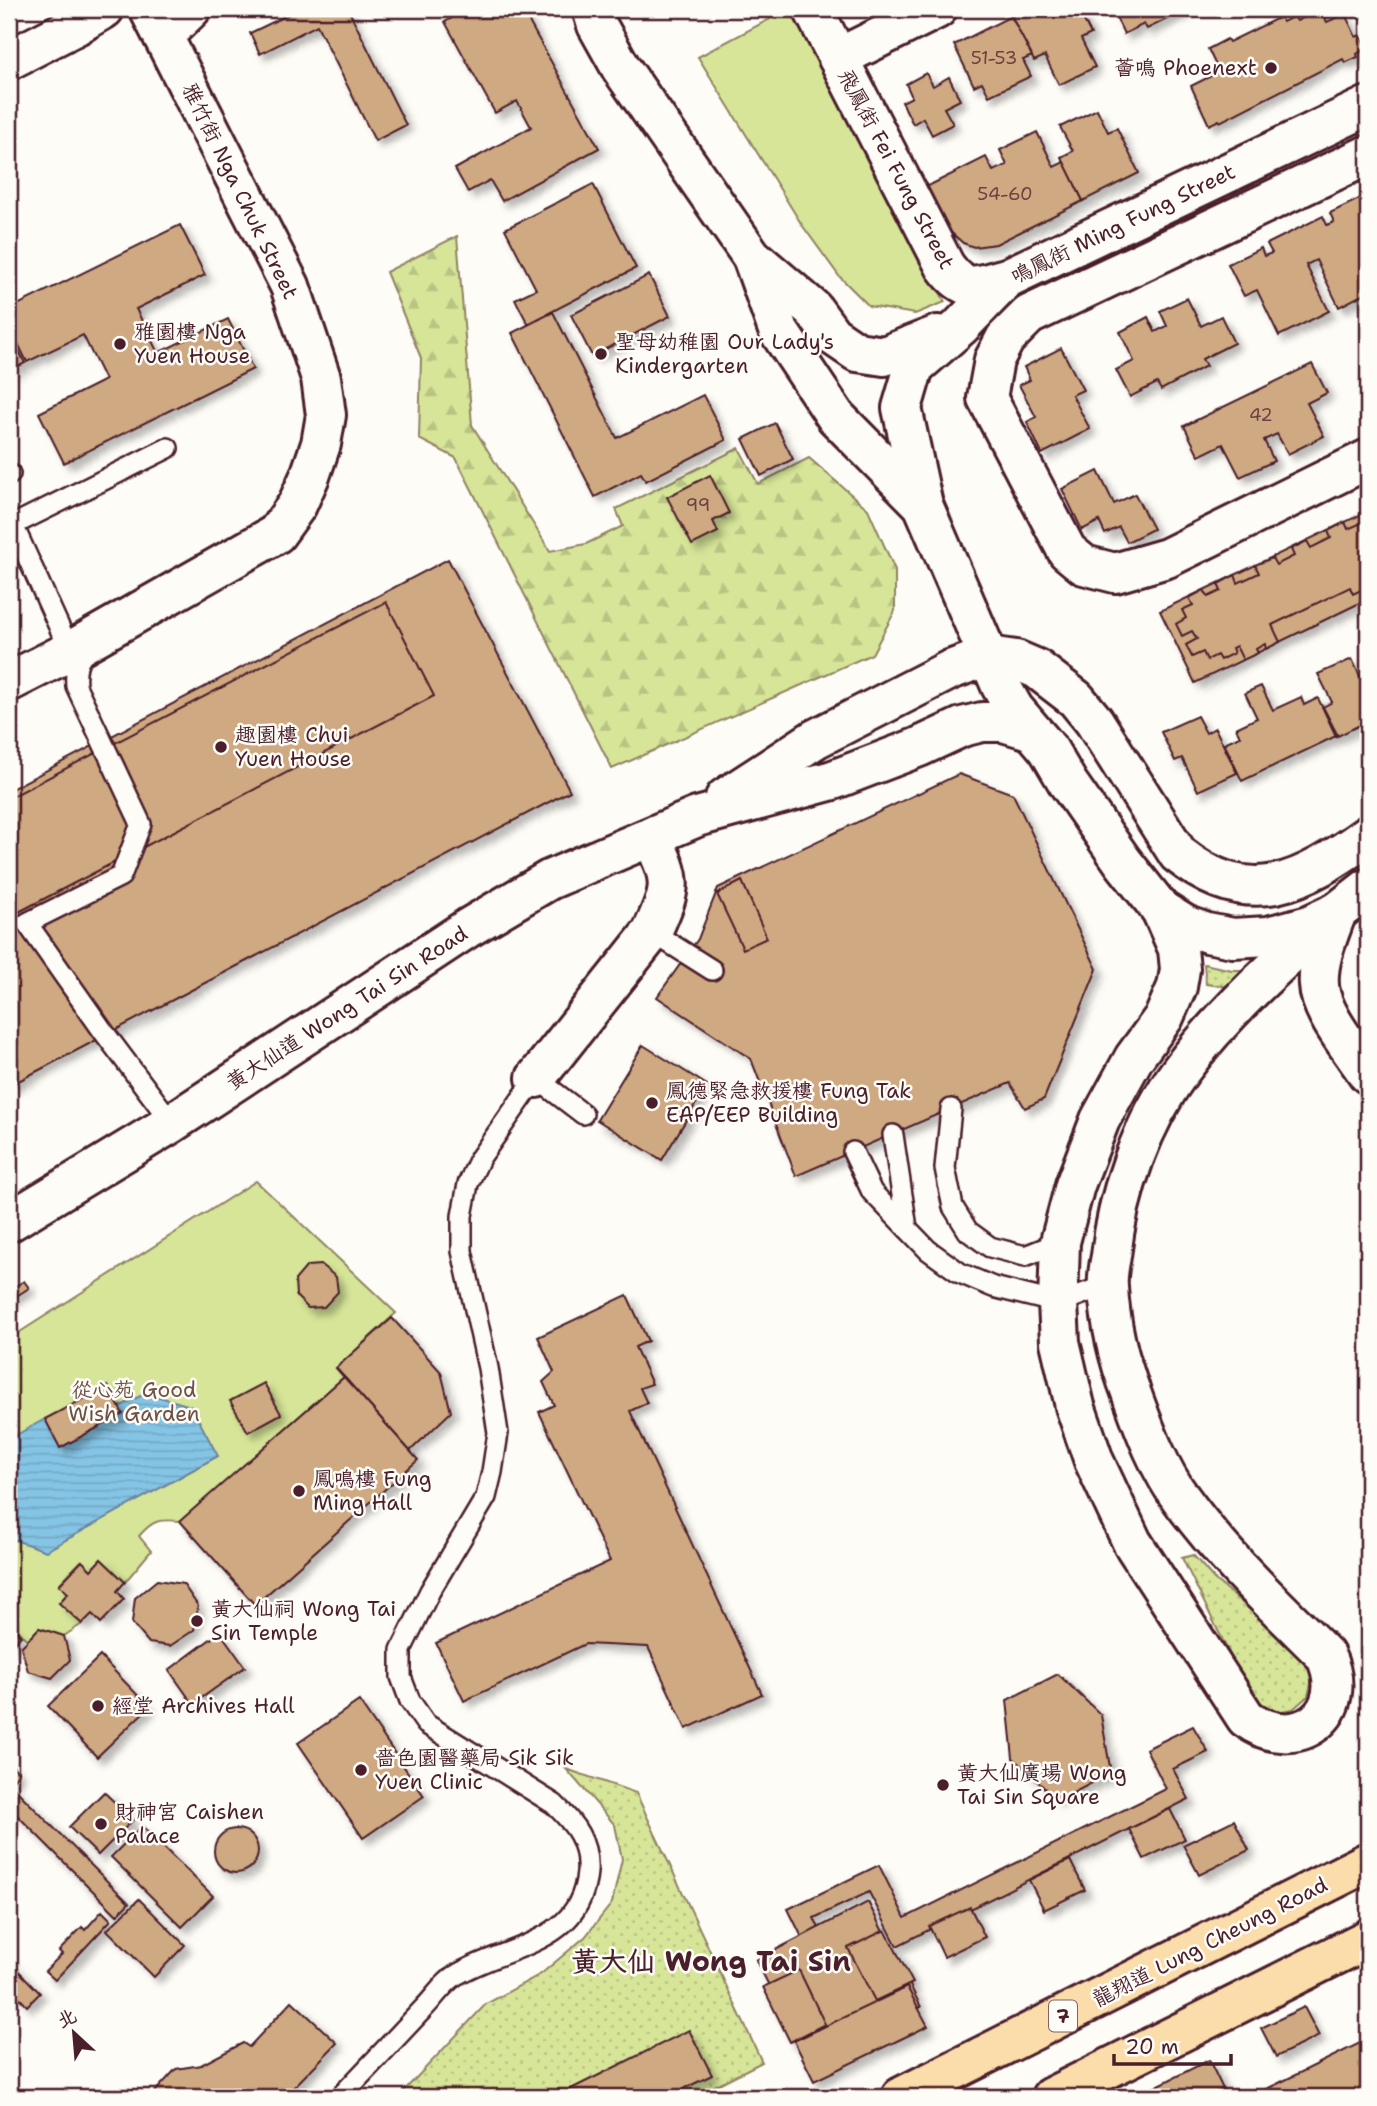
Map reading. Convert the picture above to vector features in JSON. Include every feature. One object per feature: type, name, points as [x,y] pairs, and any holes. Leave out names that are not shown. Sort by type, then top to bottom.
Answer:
[{"type":"highway","name":"龍翔道 Lung Cheung Road","points":[[901,2097],[1368,1861]]},
{"type":"highway","points":[[1051,2097],[1368,1939]]},
{"type":"street","points":[[9,60],[104,9]]},
{"type":"street","name":"雅竹街 Nga Chuk Street","points":[[9,682],[276,534],[297,505],[321,444],[326,415],[321,378],[290,286],[156,22],[191,9]]},
{"type":"street","points":[[592,9],[597,24],[621,68],[752,257],[813,309],[832,335],[857,352],[884,356],[960,327]]},
{"type":"street","name":"飛鳳街 Fei Fung Street","points":[[813,9],[945,266],[955,280],[970,287],[1007,278]]},
{"type":"street","points":[[838,58],[937,9]]},
{"type":"street","name":"鳴鳳街 Ming Fung Street","points":[[923,505],[902,408],[914,367],[960,327],[1007,278],[1368,106]]},
{"type":"street","name":"鳴鳳街 Ming Fung Street","points":[[1368,155],[1029,315],[1005,340],[994,360],[987,398],[1067,551],[1084,565],[1115,573],[1167,558],[1368,459]]},
{"type":"street","points":[[752,257],[778,330],[836,417],[923,505],[988,656],[1014,709],[1048,749],[1100,831],[1161,910],[1178,949],[1180,969],[1177,987],[1164,1017],[1134,1058],[1100,1120],[1075,1185],[1060,1242],[1060,1342],[1074,1406],[1094,1461],[1132,1542],[1246,1718],[1258,1727],[1274,1733],[1300,1731],[1314,1723],[1330,1703],[1333,1678],[1330,1666],[1325,1655],[1234,1565],[1180,1497],[1148,1439],[1124,1374],[1107,1285],[1113,1233],[1122,1196],[1154,1111],[1180,1070],[1215,1028],[1283,959],[1368,888]]},
{"type":"street","points":[[988,656],[1016,660],[1037,669],[1076,699],[1094,721],[1178,854],[1198,871],[1231,884],[1261,887],[1298,879],[1332,861],[1368,835]]},
{"type":"street","name":"黃大仙道 Wong Tai Sin Road","points":[[697,817],[815,739],[950,670],[988,656]]},
{"type":"street","name":"黃大仙道 Wong Tai Sin Road","points":[[9,1222],[173,1123],[468,928],[549,880],[697,817],[833,780],[919,747],[962,727],[982,722],[1003,722],[1030,730]]},
{"type":"street","points":[[536,1078],[652,932],[669,884],[667,870],[652,837]]},
{"type":"street","points":[[1161,910],[1185,925],[1233,938],[1268,936],[1308,925],[1337,912]]},
{"type":"street","points":[[1337,912],[1325,947],[1319,985],[1325,1006],[1368,1074]]},
{"type":"lane","points":[[70,650],[11,521],[168,448]]},
{"type":"lane","points":[[112,626],[81,655],[75,670],[76,686],[141,824],[121,876],[27,923],[103,1031],[173,1123]]},
{"type":"lane","points":[[652,932],[712,970]]},
{"type":"lane","points":[[340,2097],[456,1975],[544,1938],[568,1919],[585,1892],[588,1854],[567,1817],[554,1804],[426,1724],[410,1701],[401,1677],[401,1650],[430,1591],[486,1497],[498,1433],[488,1368],[462,1251],[462,1216],[468,1184],[480,1158],[536,1078],[583,1114]]},
{"type":"lane","points":[[951,1109],[945,1168],[953,1207],[968,1231],[990,1247],[1025,1256],[1060,1242]]},
{"type":"lane","points":[[893,1135],[907,1228]]},
{"type":"lane","points":[[853,1152],[872,1192],[928,1250],[960,1273],[993,1287],[1058,1304],[1107,1285]]},
{"type":"green space","points":[[793,9],[815,49],[945,302],[915,314],[869,306],[839,276],[802,225],[698,57]]},
{"type":"green space","points":[[457,236],[472,425],[550,551],[586,544],[623,526],[616,509],[739,448],[758,484],[809,458],[868,509],[895,570],[895,611],[872,654],[612,769],[456,458],[419,439],[421,358],[386,272]]},
{"type":"green space","points":[[1204,964],[1232,970],[1254,970],[1237,988],[1206,984]]},
{"type":"green space","name":"從心苑 Good Wish Garden","points":[[256,1181],[396,1313],[336,1368],[344,1377],[180,1521],[157,1522],[144,1531],[139,1536],[151,1551],[125,1582],[101,1559],[91,1570],[81,1561],[59,1584],[68,1593],[59,1603],[82,1624],[64,1636],[39,1628],[28,1640],[9,1624],[9,1339]]},
{"type":"green space","points":[[1193,1555],[1214,1579],[1303,1654],[1313,1675],[1308,1696],[1293,1709],[1276,1712],[1268,1710],[1249,1693],[1182,1558]]},
{"type":"green space","points":[[566,1769],[636,1793],[762,2062],[693,2097],[398,2097],[486,2004],[541,1974],[585,1937],[612,1903],[622,1859],[615,1825]]},
{"type":"water","points":[[146,1393],[191,1406],[218,1456],[46,1551],[9,1538],[9,1439],[45,1419],[61,1448],[122,1414],[119,1407]]},
{"type":"building","points":[[300,9],[348,9],[406,125],[375,141],[317,25],[260,54],[250,33]]},
{"type":"building","points":[[461,9],[522,9],[599,148],[502,201],[490,180],[468,192],[455,169],[531,127],[517,101],[495,113],[445,22],[463,12]]},
{"type":"building","points":[[1027,9],[1078,9],[1091,34],[1081,39],[1095,67],[1059,85],[1045,56],[1034,61],[1011,16]]},
{"type":"building","points":[[1112,9],[1187,9],[1147,29],[1144,24],[1124,34]]},
{"type":"building","name":"薈鳴 Phoenext","points":[[1320,9],[1327,22],[1345,14],[1356,37],[1360,35],[1367,48],[1357,54],[1358,57],[1345,63],[1343,59],[1220,122],[1219,120],[1209,125],[1191,86],[1219,72],[1208,49],[1227,39],[1229,42],[1280,17],[1283,22],[1294,16],[1297,21]]},
{"type":"building","points":[[1011,16],[1032,56],[1023,60],[1031,76],[989,96],[982,82],[974,86],[954,45]]},
{"type":"building","points":[[926,73],[933,86],[949,77],[960,100],[944,108],[953,124],[932,135],[923,118],[913,124],[902,102],[912,97],[906,84]]},
{"type":"building","points":[[1097,109],[1108,132],[1117,128],[1139,173],[1083,201],[1061,157],[1073,151],[1060,127]]},
{"type":"building","points":[[1037,132],[1054,167],[1064,162],[1083,201],[996,244],[974,247],[963,243],[946,228],[926,187],[986,157],[993,171],[1007,165],[1000,150]]},
{"type":"building","points":[[593,184],[636,268],[528,324],[515,299],[536,289],[505,229]]},
{"type":"building","points":[[1363,197],[1368,208],[1368,292],[1339,307],[1316,260],[1306,265],[1329,311],[1279,336],[1257,290],[1244,296],[1228,264],[1261,248],[1264,256],[1272,253],[1267,244],[1323,216],[1327,225],[1334,222],[1330,213]]},
{"type":"building","name":"雅園樓 Nga Yuen House","points":[[180,225],[205,275],[136,309],[158,353],[228,319],[253,369],[64,463],[39,413],[105,380],[83,335],[27,362],[9,325],[9,309]]},
{"type":"building","points":[[649,275],[670,316],[592,356],[571,315]]},
{"type":"building","points":[[1187,298],[1201,326],[1221,316],[1234,343],[1202,359],[1206,366],[1161,390],[1157,383],[1130,397],[1116,370],[1134,361],[1120,332],[1148,317],[1155,332],[1167,326],[1160,311]]},
{"type":"building","points":[[553,312],[617,438],[703,395],[726,440],[646,481],[641,473],[595,497],[512,333]]},
{"type":"building","points":[[9,331],[25,363],[9,371]]},
{"type":"building","points":[[1061,348],[1083,390],[1072,395],[1090,429],[1042,454],[1027,422],[1036,417],[1019,385],[1030,380],[1024,367]]},
{"type":"building","points":[[1312,364],[1327,393],[1307,403],[1324,436],[1288,454],[1277,434],[1264,440],[1274,461],[1240,477],[1223,444],[1199,456],[1184,426]]},
{"type":"building","points":[[775,423],[793,459],[761,476],[743,439]]},
{"type":"building","points":[[1098,471],[1114,504],[1135,494],[1153,529],[1127,542],[1119,527],[1105,534],[1099,521],[1082,530],[1062,489]]},
{"type":"building","points":[[710,475],[729,513],[713,521],[718,532],[692,545],[667,497]]},
{"type":"building","points":[[1368,511],[1368,599],[1195,683],[1160,611]]},
{"type":"building","points":[[1368,511],[1368,591],[1365,588],[1353,594],[1350,587],[1272,625],[1280,642],[1266,649],[1265,644],[1256,649],[1258,653],[1243,660],[1236,646],[1232,648],[1234,653],[1220,660],[1217,655],[1207,660],[1203,652],[1192,657],[1186,645],[1197,639],[1192,631],[1182,636],[1176,624],[1186,618],[1182,610],[1193,605],[1189,598],[1204,590],[1208,597],[1221,591],[1218,584],[1235,575],[1238,583],[1259,573],[1255,565],[1272,558],[1276,565],[1294,556],[1291,549],[1307,541],[1311,548],[1331,538],[1328,531],[1345,522],[1348,529],[1366,521],[1363,514]]},
{"type":"building","points":[[448,559],[570,791],[9,1086],[9,790]]},
{"type":"building","name":"趣園樓 Chui Yuen House","points":[[386,602],[434,696],[9,917],[9,798]]},
{"type":"building","points":[[1352,659],[1365,687],[1368,685],[1368,721],[1338,736],[1323,707],[1332,702],[1318,674]]},
{"type":"building","points":[[1261,686],[1273,710],[1301,697],[1304,705],[1318,698],[1336,736],[1242,781],[1224,743],[1240,736],[1236,728],[1257,718],[1245,693]]},
{"type":"building","points":[[1197,716],[1206,733],[1215,728],[1237,773],[1198,791],[1182,758],[1175,761],[1161,732]]},
{"type":"building","points":[[959,774],[1013,794],[1097,969],[1044,1099],[1025,1108],[1010,1083],[796,1176],[751,1059],[657,997],[698,939],[718,888]]},
{"type":"building","points":[[742,881],[767,938],[743,949],[717,894]]},
{"type":"building","name":"鳳德緊急救援樓 Fung Tak EAP/EEP Building","points":[[643,1045],[707,1085],[662,1160],[597,1120]]},
{"type":"building","points":[[321,1265],[336,1277],[338,1292],[324,1307],[308,1308],[296,1296],[295,1280],[307,1266]]},
{"type":"building","points":[[24,1281],[29,1288],[9,1301],[9,1290]]},
{"type":"building","points":[[627,1295],[648,1341],[635,1347],[652,1384],[640,1388],[647,1403],[630,1411],[762,1694],[686,1729],[648,1647],[585,1644],[464,1701],[436,1643],[610,1561],[539,1412],[554,1405],[543,1382],[554,1372],[538,1337]]},
{"type":"building","points":[[392,1318],[441,1372],[451,1412],[410,1451],[336,1368]]},
{"type":"building","name":"鳳鳴樓 Fung Ming Hall","points":[[344,1377],[418,1460],[255,1605],[180,1521]]},
{"type":"building","points":[[264,1383],[281,1414],[248,1432],[230,1401]]},
{"type":"building","points":[[108,1386],[123,1414],[60,1448],[45,1419]]},
{"type":"building","points":[[101,1559],[125,1582],[117,1591],[124,1599],[101,1623],[92,1614],[82,1624],[59,1603],[68,1593],[59,1585],[82,1561],[91,1570]]},
{"type":"building","points":[[157,1580],[183,1584],[198,1606],[194,1630],[170,1646],[149,1643],[132,1623],[135,1598]]},
{"type":"building","points":[[9,1624],[21,1636],[9,1649]]},
{"type":"building","points":[[39,1628],[64,1636],[70,1660],[52,1678],[28,1671],[21,1647]]},
{"type":"building","points":[[220,1632],[245,1667],[193,1704],[169,1670]]},
{"type":"building","name":"經堂 Archives Hall","points":[[100,1656],[149,1707],[97,1757],[48,1706]]},
{"type":"building","points":[[1058,1674],[1101,1715],[1111,1773],[1058,1801],[1013,1758],[1007,1700]]},
{"type":"building","name":"嗇色園醫藥局 Sik Sik Yuen Clinic","points":[[359,1701],[424,1796],[363,1838],[298,1743]]},
{"type":"building","points":[[1193,1726],[1208,1752],[1173,1769],[1189,1799],[897,1946],[869,1892],[814,1918],[859,2008],[841,2016],[788,1909],[879,1865],[905,1918],[1166,1789],[1146,1749]]},
{"type":"building","points":[[9,1762],[19,1773],[9,1785]]},
{"type":"building","points":[[10,1784],[129,1903],[117,1915],[9,1807]]},
{"type":"building","name":"財神宮 Caishen Palace","points":[[104,1792],[133,1820],[98,1855],[69,1827]]},
{"type":"building","points":[[1170,1809],[1185,1839],[1144,1859],[1129,1829]]},
{"type":"building","points":[[1234,1820],[1249,1850],[1199,1875],[1183,1845]]},
{"type":"building","points":[[142,1826],[213,1896],[182,1927],[111,1857]]},
{"type":"building","points":[[236,1829],[252,1835],[258,1851],[252,1867],[236,1873],[220,1867],[214,1851],[220,1835]]},
{"type":"building","points":[[1070,1860],[1085,1890],[1044,1910],[1029,1880]]},
{"type":"building","points":[[139,1899],[185,1945],[154,1977],[107,1930]]},
{"type":"building","points":[[868,1902],[921,2007],[809,2065],[756,1960]]},
{"type":"building","points":[[970,1907],[985,1937],[944,1957],[929,1926]]},
{"type":"building","points":[[102,1911],[111,1920],[55,1980],[45,1971],[62,1954],[59,1951],[82,1927],[85,1930]]},
{"type":"building","points":[[885,1930],[913,1983],[875,2001],[848,1948]]},
{"type":"building","points":[[9,1961],[40,1993],[27,2006],[9,1987]]},
{"type":"building","points":[[799,1970],[825,2024],[790,2042],[763,1987]]},
{"type":"building","points":[[907,1987],[928,2026],[814,2081],[794,2041]]},
{"type":"building","points":[[292,2001],[337,2043],[291,2090],[298,2097],[150,2097],[176,2069],[201,2065],[243,2043],[249,2047]]},
{"type":"building","points":[[1304,2007],[1319,2036],[1276,2057],[1261,2028]]},
{"type":"building","points":[[689,2030],[712,2075],[667,2097],[555,2097]]},
{"type":"building","points":[[1368,2039],[1368,2097],[1249,2097],[1277,2084]]},
{"type":"building","points":[[1209,2060],[1223,2089],[1207,2097],[1145,2097],[1143,2093]]},
{"type":"building","points":[[128,2091],[130,2097],[99,2097]]},
{"type":"place","name":"薈鳴 Phoenext","points":[[1271,68]]},
{"type":"place","name":"雅園樓 Nga Yuen House","points":[[120,344]]},
{"type":"place","name":"聖母幼稚園 Our Lady's Kindergarten","points":[[601,354]]},
{"type":"place","name":"趣園樓 Chui Yuen House","points":[[221,747]]},
{"type":"place","name":"鳳德緊急救援樓 Fung Tak EAP/EEP Building","points":[[652,1103]]},
{"type":"place","name":"鳳鳴樓 Fung Ming Hall","points":[[299,1491]]},
{"type":"place","name":"黃大仙祠 Wong Tai Sin Temple","points":[[197,1621]]},
{"type":"place","name":"經堂 Archives Hall","points":[[98,1706]]},
{"type":"place","name":"嗇色園醫藥局 Sik Sik Yuen Clinic","points":[[361,1770]]},
{"type":"place","name":"黃大仙廣場 Wong Tai Sin Square","points":[[943,1785]]},
{"type":"place","name":"財神宮 Caishen Palace","points":[[101,1824]]},
{"type":"district","name":"黃大仙 Wong Tai Sin","points":[[711,1961]]}]
